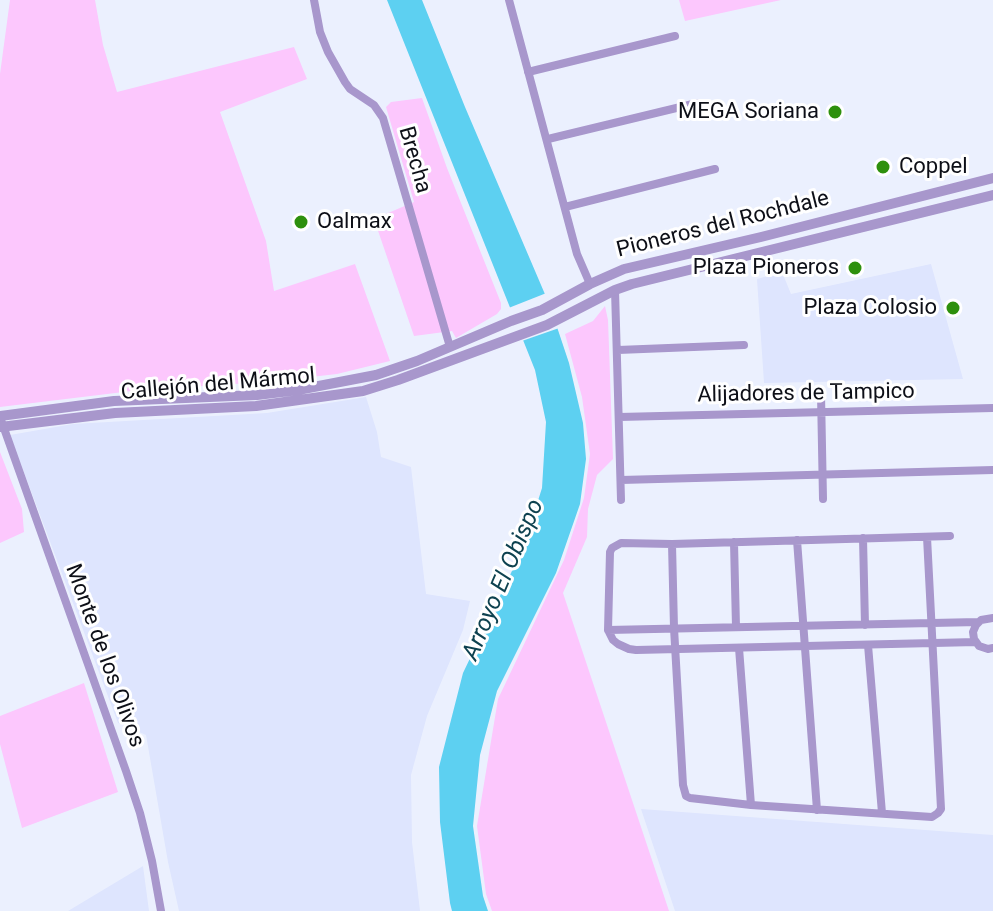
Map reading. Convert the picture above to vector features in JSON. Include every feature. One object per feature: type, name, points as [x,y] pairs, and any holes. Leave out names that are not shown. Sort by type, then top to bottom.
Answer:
[{"type":"street","name":"Brecha","points":[[314,0],[320,32],[345,82],[374,105],[383,118],[450,347]]},
{"type":"street","points":[[522,0],[510,2],[577,254],[590,284]]},
{"type":"street","points":[[528,72],[675,36]]},
{"type":"street","points":[[548,139],[697,103]]},
{"type":"street","points":[[565,207],[715,169]]},
{"type":"street","name":"Pioneros del Rochdale","points":[[473,337],[542,310],[624,269],[993,178]]},
{"type":"street","name":"Pioneros del Rochdale","points":[[480,349],[547,325],[615,290],[993,195]]},
{"type":"street","points":[[761,237],[765,252]]},
{"type":"street","points":[[615,290],[621,500]]},
{"type":"street","name":"Callejón del Mármol","points":[[1,421],[114,401],[298,390],[393,369],[473,337]]},
{"type":"street","points":[[618,350],[744,345]]},
{"type":"street","name":"Callejón del Mármol","points":[[1,421],[218,409],[299,401],[363,391],[480,349]]},
{"type":"street","points":[[821,394],[823,499]]},
{"type":"street","points":[[217,397],[218,409]]},
{"type":"street","name":"Alijadores de Tampico","points":[[619,417],[993,408]]},
{"type":"street","name":"Monte de los Olivos","points":[[1,421],[131,785],[152,861],[161,911]]},
{"type":"street","points":[[621,480],[993,470]]},
{"type":"street","points":[[950,536],[621,543],[610,552],[608,630],[613,640],[629,649],[976,642]]},
{"type":"street","points":[[672,544],[674,628],[686,796],[751,805],[932,817],[941,809],[927,537]]},
{"type":"street","points":[[863,538],[865,625]]},
{"type":"street","points":[[797,540],[817,810]]},
{"type":"street","points":[[734,542],[736,627]]},
{"type":"street","points":[[608,630],[930,624],[978,622],[993,618]]},
{"type":"street","points":[[978,622],[973,632],[976,642],[984,648],[993,648]]},
{"type":"street","points":[[868,645],[882,813]]},
{"type":"street","points":[[739,648],[751,805]]},
{"type":"shaded area","points":[[10,0],[95,0],[103,45],[117,92],[294,47],[307,79],[220,112],[266,241],[274,291],[355,264],[390,361],[337,374],[140,390],[0,407],[0,74]]},
{"type":"shaded area","points":[[679,0],[781,0],[685,21]]},
{"type":"shaded area","points":[[422,98],[501,303],[497,314],[456,338],[452,331],[414,336],[374,219],[414,202],[386,107],[391,102]]},
{"type":"shaded area","points":[[931,264],[963,379],[764,383],[757,279],[782,272],[791,294]]},
{"type":"shaded area","points":[[605,306],[613,459],[597,475],[588,509],[587,537],[563,593],[669,911],[492,911],[486,894],[477,826],[498,699],[564,560],[584,498],[590,454],[582,397],[565,334],[593,321]]},
{"type":"shaded area","points":[[366,397],[381,457],[411,467],[426,594],[470,601],[463,630],[427,716],[411,775],[412,842],[420,911],[179,911],[146,735],[118,723],[10,435],[73,424],[267,413]]},
{"type":"shaded area","points":[[0,452],[22,509],[24,532],[0,543]]},
{"type":"shaded area","points":[[84,683],[118,792],[22,828],[0,744],[0,716]]},
{"type":"shaded area","points":[[641,809],[993,835],[993,911],[675,911]]},
{"type":"shaded area","points":[[143,866],[149,911],[68,911]]},
{"type":"water","points":[[387,0],[422,0],[550,306],[569,363],[583,423],[586,459],[580,504],[556,573],[497,691],[480,755],[473,826],[488,911],[452,911],[440,822],[439,767],[463,673],[523,548],[542,488],[546,422],[535,370]]},
{"type":"pier","points":[[549,292],[562,327],[519,342],[506,309]]},
{"type":"place","name":"MEGA Soriana","points":[[835,112]]},
{"type":"place","name":"Coppel","points":[[883,167]]},
{"type":"place","name":"Oalmax","points":[[301,222]]},
{"type":"place","name":"Plaza Pioneros","points":[[855,268]]},
{"type":"place","name":"Plaza Colosio","points":[[953,308]]},
{"type":"water label","name":"Arroyo El Obispo","points":[[504,580]]}]
